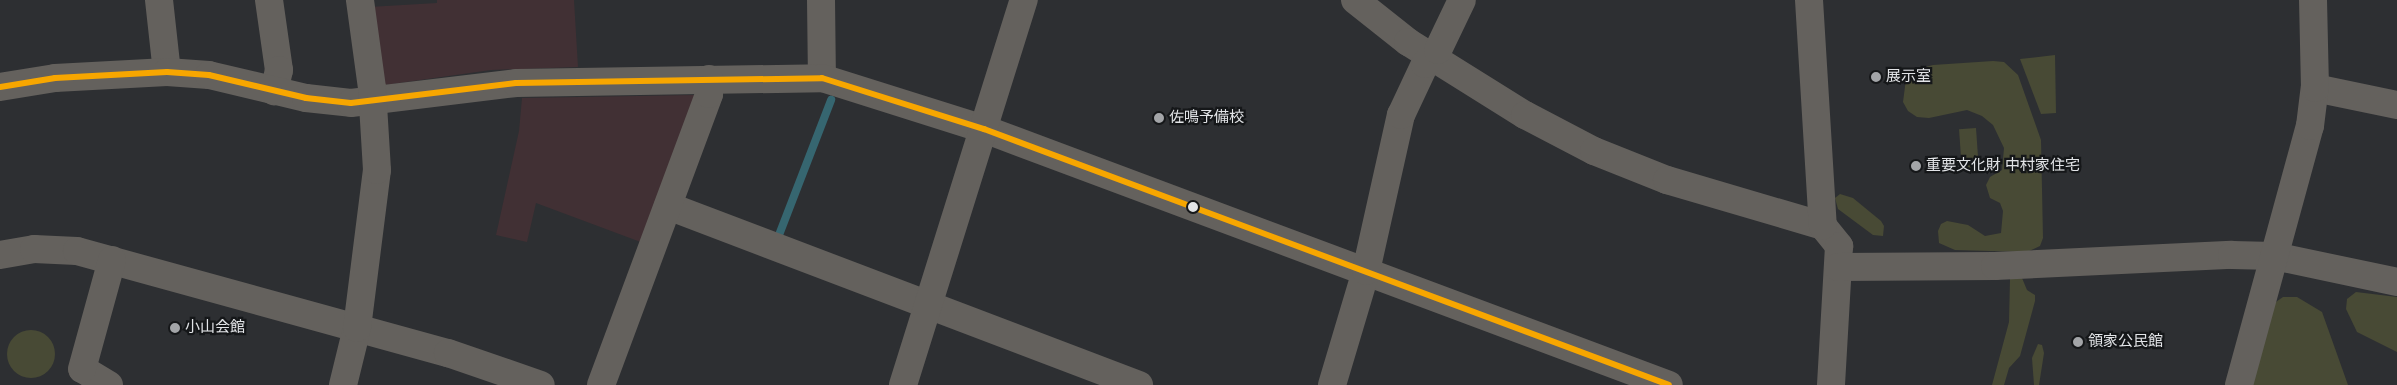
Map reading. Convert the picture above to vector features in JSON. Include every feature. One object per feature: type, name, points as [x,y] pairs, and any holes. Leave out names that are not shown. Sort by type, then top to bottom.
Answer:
[{"type":"street","points":[[159,0],[167,72]]},
{"type":"street","points":[[269,0],[279,70],[274,90]]},
{"type":"street","points":[[343,385],[357,328],[376,184],[374,102],[360,0]]},
{"type":"street","points":[[821,0],[822,78]]},
{"type":"street","points":[[903,385],[1024,0]]},
{"type":"street","points":[[1355,0],[1387,28],[1432,57],[1525,115],[1594,150],[1667,180],[1823,226],[1840,246],[1831,385]]},
{"type":"street","points":[[1332,385],[1366,271],[1401,115],[1462,0]]},
{"type":"street","points":[[1808,0],[1823,226]]},
{"type":"street","points":[[2239,385],[2301,163],[2315,88],[2313,0]]},
{"type":"street","points":[[0,87],[54,78],[167,72],[209,75],[328,102],[374,102],[492,84],[822,78],[984,129],[1669,385]]},
{"type":"street","points":[[601,385],[709,94],[709,79]]},
{"type":"street","points":[[2315,88],[2397,105]]},
{"type":"street","points":[[668,206],[1138,385]]},
{"type":"street","points":[[0,255],[56,248],[112,260],[456,355],[541,385]]},
{"type":"street","points":[[1838,267],[1995,266],[2232,254],[2274,256],[2397,282]]},
{"type":"street","points":[[109,385],[82,369],[112,260]]},
{"type":"shaded area","points":[[437,0],[574,0],[578,67],[491,70],[385,85],[369,7],[437,3]]},
{"type":"shaded area","points":[[695,95],[646,244],[536,203],[527,242],[496,235],[519,131],[522,98]]},
{"type":"green space","points":[[2055,55],[2056,113],[2041,114],[2020,59]]},
{"type":"green space","points":[[2004,62],[2018,75],[2041,140],[2043,238],[2040,246],[2027,252],[1955,250],[1939,243],[1938,231],[1941,224],[1947,221],[1968,225],[1985,236],[2001,233],[2003,211],[2000,203],[1990,198],[1986,185],[1990,177],[2002,170],[2004,148],[1993,125],[1982,116],[1967,110],[1929,118],[1917,117],[1908,111],[1903,102],[1906,79],[1918,69],[1933,65]]},
{"type":"green space","points":[[1976,128],[1979,169],[1962,170],[1959,129]]},
{"type":"green space","points":[[1840,194],[1853,198],[1881,221],[1884,226],[1883,236],[1873,235],[1838,209],[1835,198]]},
{"type":"green space","points":[[2022,278],[2027,290],[2035,295],[2035,301],[2020,356],[2009,368],[2004,385],[1992,385],[2009,322],[2010,279]]},
{"type":"green space","points":[[2356,292],[2397,297],[2397,352],[2357,332],[2346,309],[2347,299]]},
{"type":"green space","points":[[2283,297],[2297,297],[2322,312],[2348,385],[2249,385],[2273,304]]},
{"type":"green space","points":[[31,330],[40,332],[48,337],[53,345],[55,354],[53,363],[48,371],[40,376],[31,378],[22,376],[14,371],[9,363],[7,354],[9,345],[14,337],[22,332]]},
{"type":"green space","points":[[2038,344],[2042,345],[2044,353],[2039,385],[2034,385],[2032,358]]},
{"type":"waterway","points":[[779,235],[831,100]]},
{"type":"transit line","points":[[0,87],[55,78],[167,72],[209,75],[306,98],[351,103],[516,83],[822,78],[984,129],[1669,385]]},
{"type":"place","name":"展示室","points":[[1876,77]]},
{"type":"place","name":"佐鳴予備校","points":[[1159,118]]},
{"type":"place","name":"重要文化財 中村家住宅","points":[[1916,166]]},
{"type":"place","name":"小山会館","points":[[175,328]]},
{"type":"place","name":"領家公民館","points":[[2078,342]]}]
